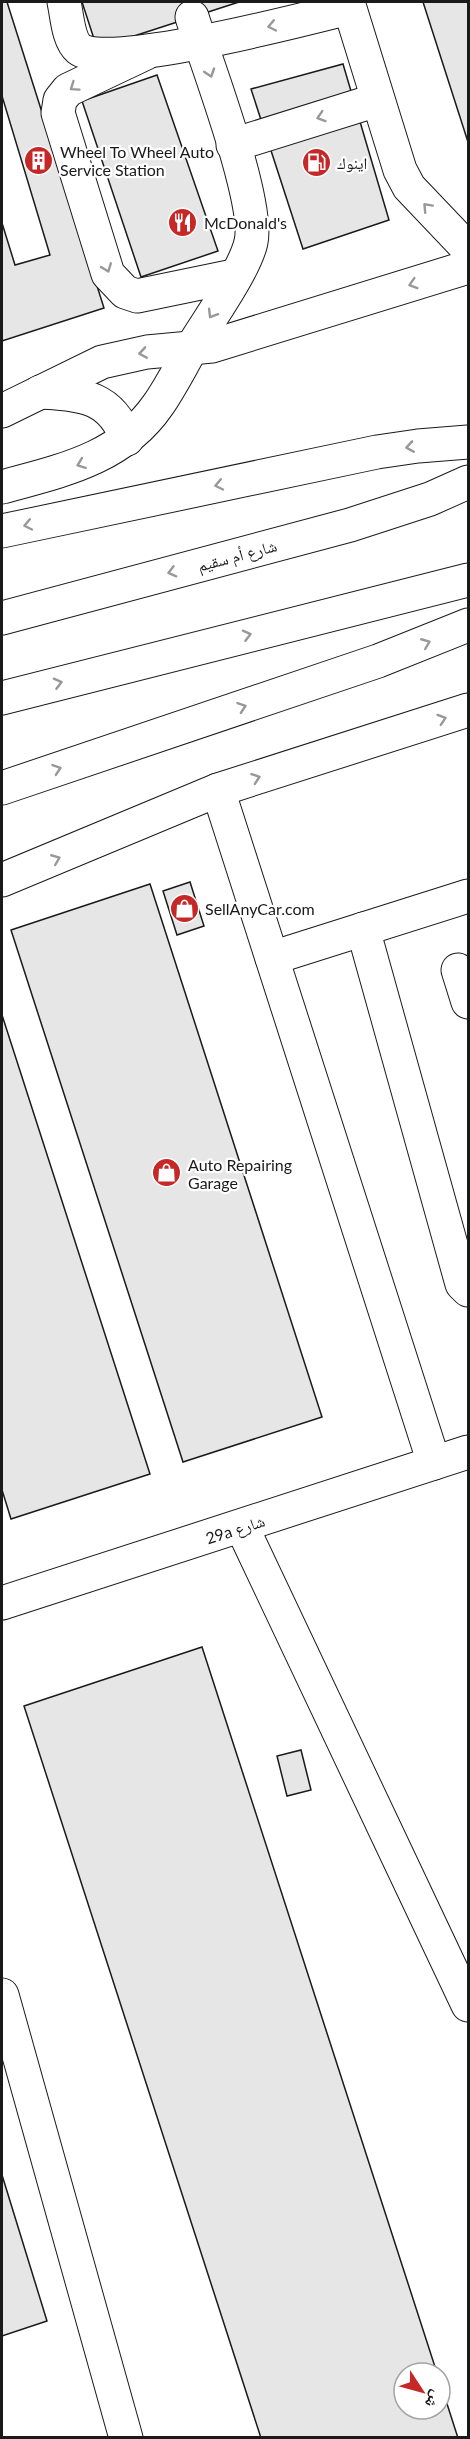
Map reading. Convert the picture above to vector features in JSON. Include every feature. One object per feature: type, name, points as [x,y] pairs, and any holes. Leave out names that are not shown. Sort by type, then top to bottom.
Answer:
[{"type":"main road","points":[[64,2],[71,36],[79,49],[86,53],[146,53]]},
{"type":"main road","points":[[234,276],[137,296],[125,292],[108,274],[58,113],[60,100],[68,90],[196,30],[300,10],[349,4],[400,170],[409,188],[468,249]]},
{"type":"main road","points":[[2,487],[81,465],[127,440],[158,406],[234,276],[251,242],[253,224],[250,206],[196,30]]},
{"type":"main road","points":[[233,145],[377,100]]},
{"type":"main road","points":[[2,411],[117,358],[147,352],[212,346],[468,267]]},
{"type":"main road","points":[[40,392],[79,395],[95,400],[110,410],[120,423],[127,440]]},
{"type":"main road","points":[[2,531],[376,452],[468,442]]},
{"type":"main road","name":"شارع أم سقيم","points":[[2,618],[350,525],[430,499],[468,482]]},
{"type":"main road","points":[[2,698],[468,579]]},
{"type":"main road","points":[[2,788],[378,661],[468,625]]},
{"type":"main road","points":[[2,880],[218,790],[468,710]]},
{"type":"main road","points":[[218,790],[434,1463]]},
{"type":"main road","points":[[272,958],[468,896]]},
{"type":"main road","points":[[363,929],[462,1284],[468,1290]]},
{"type":"main road","points":[[458,970],[468,1002]]},
{"type":"main road","name":"29a شارع","points":[[3,1598],[242,1527],[468,1452]]},
{"type":"main road","points":[[242,1527],[468,2005]]},
{"type":"main road","points":[[2,1995],[126,2438]]},
{"type":"building","name":"Wheel To Wheel Auto Service Station","points":[[2,2],[7,2],[104,308],[2,341],[2,223],[15,265],[50,255],[2,96]]},
{"type":"building","points":[[82,2],[239,2],[97,48]]},
{"type":"building","points":[[423,2],[468,2],[468,142]]},
{"type":"building","points":[[343,64],[389,220],[303,249],[251,89]]},
{"type":"building","points":[[157,75],[218,251],[141,277],[82,101]]},
{"type":"building","name":"SellAnyCar.com","points":[[190,882],[204,926],[177,935],[163,891]]},
{"type":"building","name":"Auto Repairing Garage","points":[[150,884],[322,1417],[183,1462],[11,930]]},
{"type":"building","points":[[2,1015],[150,1474],[11,1519],[2,1490]]},
{"type":"building","points":[[202,1647],[433,2361],[392,2361],[392,2421],[452,2419],[458,2438],[261,2438],[24,1706]]},
{"type":"building","points":[[301,1750],[311,1790],[287,1796],[277,1756]]},
{"type":"building","points":[[2,2175],[47,2321],[2,2336]]},
{"type":"place","name":"Wheel To Wheel Auto Service Station","points":[[39,160]]},
{"type":"place","name":"اينوك","points":[[316,162]]},
{"type":"place","name":"McDonald's","points":[[183,222]]},
{"type":"place","name":"SellAnyCar.com","points":[[184,908]]},
{"type":"place","name":"Auto Repairing Garage","points":[[167,1173]]}]
